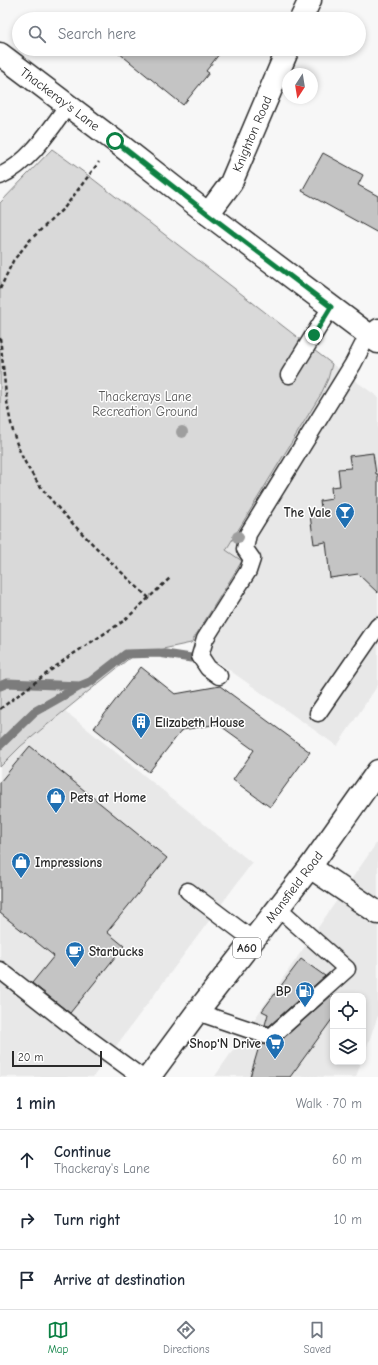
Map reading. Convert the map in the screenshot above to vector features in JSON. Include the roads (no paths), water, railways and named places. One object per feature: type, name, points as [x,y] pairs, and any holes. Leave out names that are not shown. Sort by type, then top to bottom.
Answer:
[{"type":"main road","points":[[304,12],[310,0]]},
{"type":"main road","name":"Thackeray's Lane","points":[[0,54],[331,307],[376,338]]},
{"type":"main road","name":"Knighton Road","points":[[208,214],[230,183],[285,56]]},
{"type":"main road","name":"Mansfield Road","points":[[149,1077],[197,1012],[310,867],[378,771]]},
{"type":"main road","points":[[310,867],[378,913]]},
{"type":"lane","points":[[0,176],[9,172],[36,148],[68,105]]},
{"type":"lane","points":[[289,375],[331,307]]},
{"type":"lane","points":[[219,676],[208,668],[200,656],[205,639],[248,571],[252,559],[245,549],[248,534],[353,364],[376,338]]},
{"type":"lane","points":[[318,713],[372,646],[378,626]]},
{"type":"lane","points":[[188,891],[253,940]]},
{"type":"lane","points":[[197,1012],[271,1038],[347,968],[278,908]]},
{"type":"lane","points":[[0,970],[78,1031],[141,1077]]},
{"type":"waterway","points":[[0,686],[7,683],[80,686],[90,682],[126,654],[159,653],[191,658]]},
{"type":"waterway","points":[[0,745],[34,712],[80,686]]},
{"type":"place","name":"The Vale","points":[[345,529]]},
{"type":"place","name":"Elizabeth House","points":[[141,739]]},
{"type":"place","name":"Pets at Home","points":[[56,814]]},
{"type":"place","name":"Impressions","points":[[21,879]]},
{"type":"place","name":"Starbucks","points":[[75,968]]},
{"type":"place","name":"BP","points":[[305,1008]]},
{"type":"place","name":"Shop'N Drive","points":[[275,1060]]},
{"type":"park label","name":"Thackerays Lane Recreation Ground","points":[[145,404]]}]
